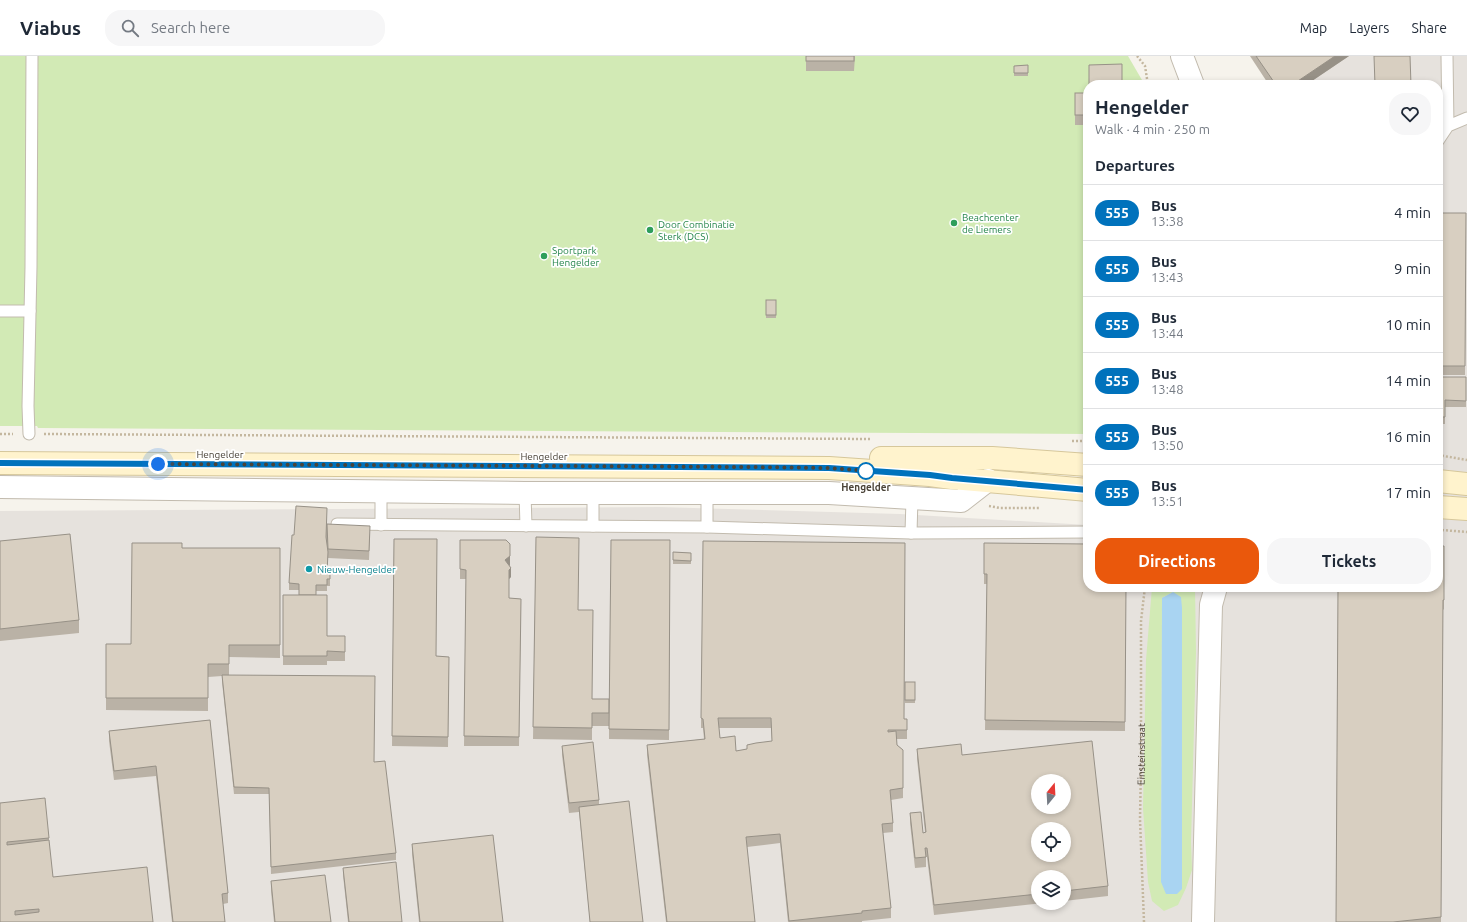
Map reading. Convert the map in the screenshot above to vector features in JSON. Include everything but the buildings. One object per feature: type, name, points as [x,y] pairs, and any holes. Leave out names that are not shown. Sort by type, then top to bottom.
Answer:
[{"type":"main road","name":"Hengelder","points":[[0,453],[992,458],[1083,465]]},
{"type":"main road","name":"Hengelder","points":[[0,463],[829,468],[930,475],[1083,490]]},
{"type":"main road","points":[[1443,482],[1467,484]]},
{"type":"main road","points":[[1443,507],[1467,509]]},
{"type":"street","points":[[1182,56],[1191,80]]},
{"type":"street","points":[[0,487],[525,493],[829,493],[961,501],[988,480]]},
{"type":"street","points":[[1201,922],[1211,593]]},
{"type":"lane","points":[[29,434],[28,406],[32,56]]},
{"type":"lane","points":[[1447,56],[1448,126]]},
{"type":"lane","points":[[1443,134],[1448,126],[1467,118]]},
{"type":"lane","points":[[0,311],[30,311]]},
{"type":"lane","points":[[381,491],[381,525]]},
{"type":"lane","points":[[593,492],[593,526]]},
{"type":"lane","points":[[707,492],[707,527]]},
{"type":"lane","points":[[525,493],[526,526]]},
{"type":"lane","points":[[911,533],[912,499]]},
{"type":"lane","points":[[337,524],[707,527],[911,533],[1083,532]]},
{"type":"path","points":[[1137,56],[1145,66],[1147,80]]},
{"type":"path","name":"Hengelder","points":[[29,434],[872,440]]},
{"type":"path","points":[[1064,441],[1083,442]]},
{"type":"path","points":[[1443,456],[1467,460]]},
{"type":"path","points":[[961,501],[1000,508],[1047,509]]},
{"type":"path","points":[[1443,530],[1467,532]]},
{"type":"path","name":"Einsteinstraat","points":[[1144,922],[1140,820],[1142,621],[1145,592]]},
{"type":"shaded area","points":[[1273,56],[1467,56],[1467,922],[0,922],[0,511],[659,507],[900,514],[1083,525],[1083,592],[1443,592],[1443,80],[1290,80]]},
{"type":"green space","name":"Sportpark Hengelder","points":[[0,56],[1128,56],[1142,80],[1083,80],[1083,434],[38,428],[37,426],[0,426]]},
{"type":"green space","points":[[1152,592],[1173,592],[1195,592],[1196,652],[1191,842],[1192,870],[1178,905],[1164,911],[1152,901],[1148,882],[1143,808],[1146,660]],"holes":[[[1173,592],[1161,882],[1162,598]]]},
{"type":"water","points":[[1173,592],[1181,597],[1182,608],[1182,889],[1177,894],[1166,894],[1161,882],[1162,598]]},
{"type":"bus line","name":"555","points":[[0,463],[829,468],[930,475],[1083,490]]},
{"type":"place","name":"Beachcenter de Liemers","points":[[954,223]]},
{"type":"place","name":"Door Combinatie Sterk (DCS)","points":[[650,230]]},
{"type":"place","name":"Sportpark Hengelder","points":[[544,256]]},
{"type":"place","name":"Hengelder","points":[[866,471]]},
{"type":"place","name":"Nieuw-Hengelder","points":[[309,569]]},
{"type":"route","points":[[158,464],[750,467],[829,468],[872,471],[866,471]]}]
